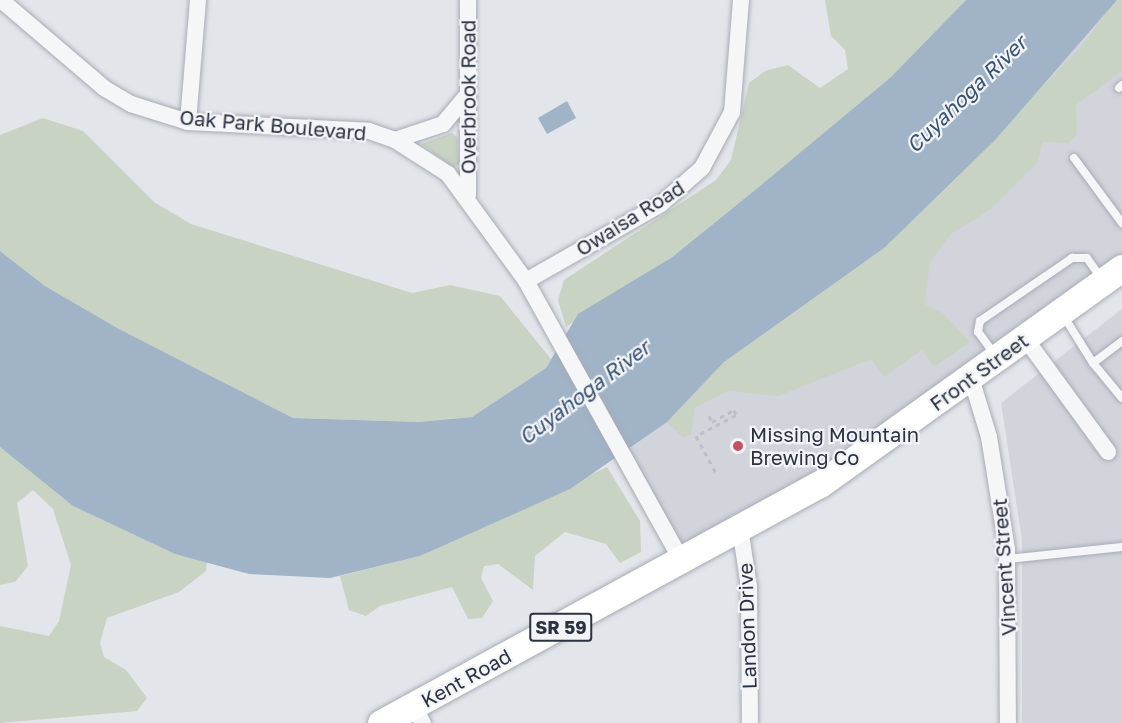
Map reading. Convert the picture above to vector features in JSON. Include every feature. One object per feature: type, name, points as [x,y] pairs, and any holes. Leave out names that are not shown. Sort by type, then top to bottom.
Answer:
[{"type":"main road","name":"Front Street","points":[[740,528],[840,472],[1113,274]]},
{"type":"main road","name":"Kent Road","points":[[381,723],[418,715],[680,558],[740,528]]},
{"type":"street","name":"Oak Park Boulevard","points":[[1,0],[118,98],[188,122],[341,129],[395,140],[448,174],[468,195],[526,281],[680,558]]},
{"type":"street","points":[[188,122],[198,0]]},
{"type":"street","name":"Overbrook Road","points":[[468,0],[465,98],[468,195]]},
{"type":"street","name":"Owaisa Road","points":[[526,281],[661,204],[707,161],[732,112],[741,0]]},
{"type":"street","points":[[395,140],[443,124],[465,98]]},
{"type":"street","points":[[1025,338],[1108,452]]},
{"type":"street","name":"Vincent Street","points":[[971,378],[995,465],[1007,559],[1008,723]]},
{"type":"street","name":"Landon Drive","points":[[740,528],[749,587],[750,723]]},
{"type":"lane","points":[[1074,158],[1122,223]]},
{"type":"lane","points":[[998,358],[978,332],[980,321],[1072,258],[1087,258],[1113,274]]},
{"type":"lane","points":[[1061,312],[1093,363],[1122,398]]},
{"type":"lane","points":[[1093,363],[1122,341]]},
{"type":"lane","points":[[1007,559],[1122,547]]},
{"type":"path","points":[[709,416],[711,422],[734,410],[736,415],[696,436],[716,473]]},
{"type":"shaded area","points":[[1117,0],[1122,0],[1122,268],[1025,338],[680,558],[620,453],[667,422],[724,362]]},
{"type":"shaded area","points":[[1122,309],[1122,723],[1022,723],[1022,540],[1001,403]]},
{"type":"green space","points":[[825,0],[966,0],[891,77],[760,186],[671,258],[566,327],[558,300],[564,280],[716,180],[731,160],[749,83],[765,71],[788,65],[820,88],[848,69],[845,50],[831,36]]},
{"type":"green space","points":[[1122,0],[1122,71],[1076,105],[1077,134],[1069,143],[1043,142],[1038,162],[992,208],[951,234],[930,262],[925,304],[943,313],[970,342],[934,367],[922,350],[884,377],[871,359],[778,396],[728,391],[695,407],[691,434],[683,438],[667,422],[724,362],[884,248],[1080,48],[1113,3]]},
{"type":"green space","points":[[43,118],[83,131],[154,202],[191,224],[412,293],[450,285],[500,296],[551,359],[546,368],[472,417],[419,422],[293,418],[119,329],[45,286],[0,251],[0,135]]},
{"type":"green space","points":[[452,133],[457,137],[459,165],[453,167],[421,144]]},
{"type":"green space","points":[[0,447],[73,506],[175,554],[207,562],[206,571],[179,592],[107,618],[100,643],[104,657],[126,670],[147,698],[137,711],[0,723],[0,626],[49,636],[59,621],[71,565],[53,509],[33,490],[17,503],[28,566],[15,582],[0,585]]},
{"type":"green space","points":[[607,467],[640,521],[641,552],[620,563],[606,544],[565,532],[535,556],[533,590],[498,564],[484,566],[481,578],[493,601],[482,618],[468,619],[452,587],[380,606],[366,616],[349,610],[340,576],[420,556]]},
{"type":"water","name":"Cuyahoga River","points":[[966,0],[1117,0],[996,139],[884,248],[724,362],[667,422],[570,489],[420,556],[330,578],[249,574],[175,554],[73,506],[0,447],[0,251],[45,286],[119,329],[293,418],[419,422],[472,417],[546,368],[578,314],[671,258],[891,77]]},
{"type":"water","points":[[567,101],[576,118],[547,134],[538,118]]},
{"type":"place","name":"Missing Mountain Brewing Co","points":[[738,446]]}]
